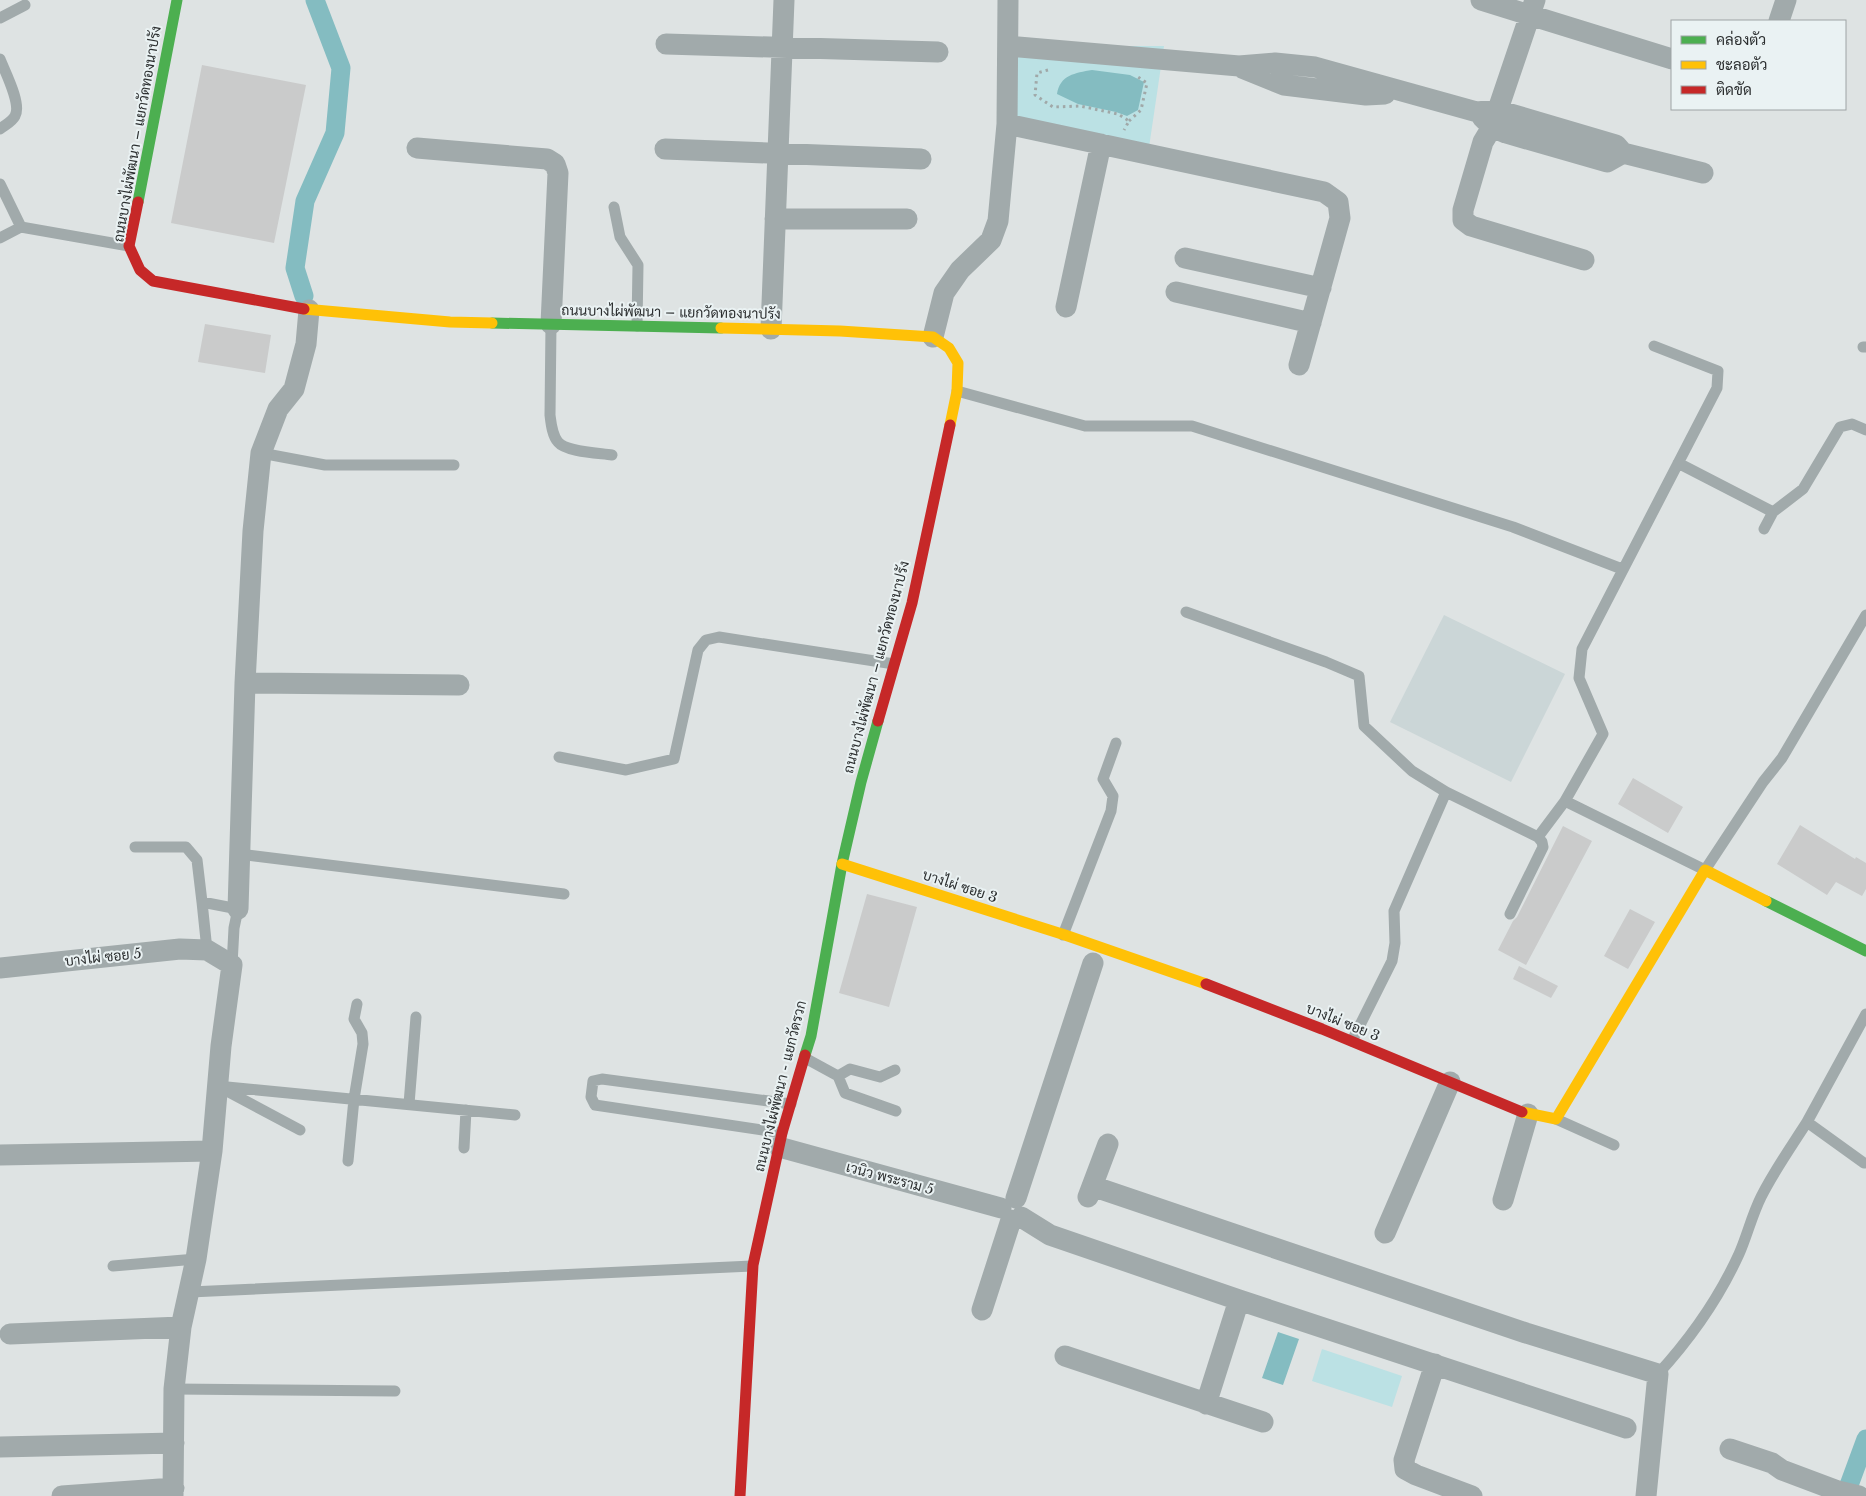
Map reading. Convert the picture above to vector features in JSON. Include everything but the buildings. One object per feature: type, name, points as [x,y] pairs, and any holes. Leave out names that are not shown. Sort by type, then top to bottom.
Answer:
[{"type":"street","name":"ถนนบางไผ่พัฒนา – แยกวัดทองนาปรัง","points":[[177,0],[129,246],[140,270],[153,280],[309,310],[450,322],[840,330],[933,337],[949,348],[958,363],[957,391],[912,603],[861,782],[842,864]]},
{"type":"street","points":[[770,329],[784,0]]},
{"type":"street","points":[[933,337],[944,293],[960,270],[991,240],[998,221],[1007,124],[1008,0]]},
{"type":"street","points":[[1482,0],[1533,8],[1671,59]]},
{"type":"street","points":[[1779,20],[1786,0]]},
{"type":"street","points":[[1533,8],[1489,116],[1463,210],[1462,220],[1471,226],[1584,260]]},
{"type":"street","points":[[666,44],[938,52]]},
{"type":"street","points":[[1008,46],[1239,66],[1275,63],[1315,67],[1489,116],[1616,145],[1623,153],[1703,173]]},
{"type":"street","points":[[1007,124],[1324,192],[1338,202],[1340,218],[1299,365]]},
{"type":"street","points":[[1066,307],[1108,146]]},
{"type":"street","points":[[417,148],[547,159],[555,164],[558,173],[551,324]]},
{"type":"street","points":[[665,149],[921,159]]},
{"type":"street","points":[[775,219],[907,219]]},
{"type":"street","points":[[1185,258],[1321,288]]},
{"type":"street","points":[[1176,292],[1311,323]]},
{"type":"street","points":[[238,909],[245,683],[253,523],[261,453],[278,409],[294,389],[306,344],[309,310]]},
{"type":"street","points":[[245,683],[459,685]]},
{"type":"street","name":"บางไผ่ ซอย 3","points":[[842,864],[1063,935],[1198,981],[1352,1041],[1528,1114],[1556,1119]]},
{"type":"street","name":"ถนนบางไผ่พัฒนา - แยกวัดรวก","points":[[740,1496],[753,1266],[780,1140],[811,1036],[842,864]]},
{"type":"street","points":[[1556,1119],[1705,870],[1866,951]]},
{"type":"street","name":"บางไผ่ ซอย 5","points":[[0,968],[180,949],[207,950]]},
{"type":"street","points":[[62,1496],[174,1492],[174,1389],[181,1327],[196,1260],[212,1150],[217,1086],[232,965],[207,950]]},
{"type":"street","points":[[982,1310],[1012,1211],[1094,964]]},
{"type":"street","points":[[1385,1233],[1450,1082]]},
{"type":"street","points":[[1504,1200],[1528,1114]]},
{"type":"street","name":"เวนิว พระราม 5","points":[[780,1140],[1012,1211],[1050,1235],[1239,1300],[1626,1428]]},
{"type":"street","points":[[1108,1144],[1090,1191],[1658,1374],[1646,1496]]},
{"type":"street","points":[[0,1155],[212,1150]]},
{"type":"street","points":[[1206,1404],[1239,1300]]},
{"type":"street","points":[[10,1334],[181,1327]]},
{"type":"street","points":[[1065,1356],[1263,1422]]},
{"type":"street","points":[[1435,1364],[1404,1460],[1405,1469],[1472,1496]]},
{"type":"street","points":[[0,1447],[174,1443]]},
{"type":"street","points":[[1730,1449],[1772,1463],[1782,1470],[1838,1491],[1859,1496]]},
{"type":"lane","points":[[0,18],[25,5]]},
{"type":"lane","points":[[0,59],[18,104],[16,115],[8,124],[0,129]]},
{"type":"lane","points":[[0,184],[21,226]]},
{"type":"lane","points":[[614,207],[620,237],[638,265],[637,326]]},
{"type":"lane","points":[[0,238],[21,226],[129,246]]},
{"type":"lane","points":[[551,324],[550,415],[552,430],[557,442],[566,448],[612,455]]},
{"type":"lane","points":[[1538,837],[1565,801],[1603,734],[1579,678],[1582,649],[1717,388],[1718,371],[1654,346]]},
{"type":"lane","points":[[957,391],[1085,426],[1192,426],[1513,528],[1622,569]]},
{"type":"lane","points":[[1764,529],[1773,512],[1803,489],[1840,427],[1852,424],[1866,430]]},
{"type":"lane","points":[[261,453],[326,465],[454,464]]},
{"type":"lane","points":[[1678,463],[1773,512]]},
{"type":"lane","points":[[1186,612],[1326,662],[1359,676],[1364,726],[1412,771],[1446,792],[1538,837],[1543,847],[1510,914]]},
{"type":"lane","points":[[1565,801],[1705,870],[1763,782],[1782,758],[1866,615]]},
{"type":"lane","points":[[559,758],[626,770],[674,759],[698,650],[706,640],[719,637],[894,664]]},
{"type":"lane","points":[[1063,935],[1111,811],[1113,796],[1103,779],[1116,742]]},
{"type":"lane","points":[[1352,1041],[1392,961],[1395,943],[1394,911],[1446,792]]},
{"type":"lane","points":[[135,847],[186,847],[197,860],[207,950]]},
{"type":"lane","points":[[239,854],[564,894]]},
{"type":"lane","points":[[202,902],[238,909],[234,928],[232,965]]},
{"type":"lane","points":[[348,1161],[354,1099],[364,1044],[362,1033],[354,1019],[357,1004]]},
{"type":"lane","points":[[1658,1374],[1715,1299],[1739,1252],[1760,1198],[1807,1122],[1866,1014]]},
{"type":"lane","points":[[409,1104],[416,1017]]},
{"type":"lane","points":[[805,1058],[838,1076],[845,1094],[896,1111]]},
{"type":"lane","points":[[838,1076],[850,1068],[880,1077],[895,1070]]},
{"type":"lane","points":[[780,1140],[596,1105],[591,1097],[593,1081],[602,1079],[791,1104]]},
{"type":"lane","points":[[217,1086],[515,1115]]},
{"type":"lane","points":[[217,1086],[300,1130]]},
{"type":"lane","points":[[464,1148],[466,1110]]},
{"type":"lane","points":[[1556,1119],[1614,1145]]},
{"type":"lane","points":[[1807,1122],[1864,1163]]},
{"type":"lane","points":[[113,1266],[196,1260]]},
{"type":"lane","points":[[190,1292],[753,1266]]},
{"type":"lane","points":[[174,1389],[395,1391]]},
{"type":"path","points":[[1049,70],[1037,74],[1036,95],[1053,107],[1080,106],[1118,114],[1129,121]]},
{"type":"path","points":[[1108,146],[1141,110],[1147,83],[1133,74]]},
{"type":"shaded area","points":[[1008,46],[1164,46],[1148,154],[1007,124]]},
{"type":"shaded area","points":[[1092,70],[1130,75],[1144,82],[1138,110],[1127,116],[1078,104],[1057,94],[1061,83],[1069,76]]},
{"type":"shaded area","points":[[1444,615],[1565,674],[1511,782],[1390,722]]},
{"type":"shaded area","points":[[1278,1332],[1299,1339],[1283,1385],[1262,1378]]},
{"type":"shaded area","points":[[1322,1349],[1402,1376],[1392,1407],[1312,1381]]},
{"type":"waterway","points":[[304,296],[295,268],[305,201],[335,133],[341,68],[315,0]]},
{"type":"waterway","points":[[1845,1496],[1866,1439]]},
{"type":"traffic: fast","points":[[138,202],[177,0]]},
{"type":"traffic: fast","points":[[492,323],[721,328]]},
{"type":"traffic: fast","points":[[805,1055],[811,1036],[842,864],[861,782],[878,721]]},
{"type":"traffic: fast","points":[[1766,901],[1866,951]]},
{"type":"traffic: slow","points":[[304,309],[450,322],[492,323]]},
{"type":"traffic: slow","points":[[721,328],[840,331],[933,337],[949,348],[958,363],[957,391],[950,425]]},
{"type":"traffic: slow","points":[[842,864],[1065,935],[1206,984]]},
{"type":"traffic: slow","points":[[1522,1112],[1556,1119],[1705,870],[1766,901]]},
{"type":"traffic: jam","points":[[138,202],[129,246],[140,270],[153,281],[304,309]]},
{"type":"traffic: jam","points":[[878,721],[912,603],[950,425]]},
{"type":"traffic: jam","points":[[1206,984],[1322,1029],[1522,1112]]},
{"type":"traffic: jam","points":[[740,1496],[753,1265],[782,1133],[805,1055]]}]
